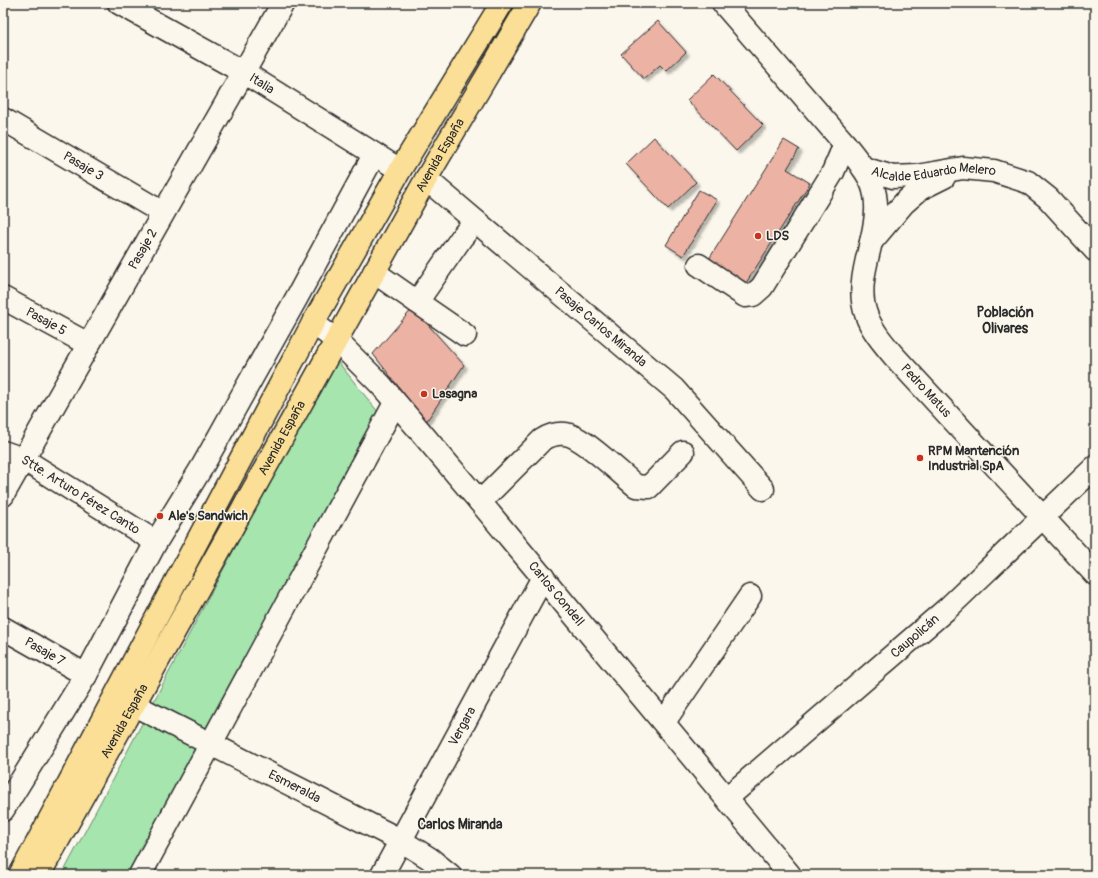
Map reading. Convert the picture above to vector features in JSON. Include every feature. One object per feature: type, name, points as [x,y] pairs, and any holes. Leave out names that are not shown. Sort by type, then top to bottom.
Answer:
[{"type":"main road","name":"Avenida España","points":[[20,875],[313,323],[400,170],[502,3]]},
{"type":"main road","name":"Avenida España","points":[[39,875],[426,179],[530,3]]},
{"type":"street","name":"Italia","points":[[119,3],[243,72],[400,170]]},
{"type":"street","name":"Pasaje 2","points":[[3,494],[283,3]]},
{"type":"street","name":"Alcalde Eduardo Melero","points":[[723,3],[864,168],[893,177],[917,176],[963,168],[994,171],[1028,182],[1048,198],[1095,250]]},
{"type":"street","name":"Pasaje 3","points":[[3,119],[163,213]]},
{"type":"street","points":[[699,265],[745,296],[753,296],[762,288],[833,172],[844,144]]},
{"type":"street","points":[[3,810],[9,788],[86,675],[156,542],[202,467],[296,300],[374,155]]},
{"type":"street","name":"Pedro Matus","points":[[864,168],[872,184],[876,201],[871,242],[862,291],[866,314],[878,336],[893,355],[1095,574]]},
{"type":"street","points":[[871,242],[904,203],[920,189],[963,168]]},
{"type":"street","name":"Pasaje Carlos Miranda","points":[[426,179],[674,389],[763,489]]},
{"type":"street","points":[[417,302],[462,237],[475,221]]},
{"type":"street","points":[[374,272],[466,335]]},
{"type":"street","name":"Pasaje 5","points":[[3,298],[88,344]]},
{"type":"street","name":"Carlos Condell","points":[[313,323],[336,340],[361,367],[381,385],[543,577],[790,875]]},
{"type":"street","points":[[140,875],[209,744],[395,403]]},
{"type":"street","points":[[480,502],[542,440],[552,434],[566,434],[581,440],[636,486],[642,488],[649,487],[683,452]]},
{"type":"street","name":"Stte. Arturo Pérez Canto","points":[[3,452],[23,458],[156,542]]},
{"type":"street","name":"Caupolicán","points":[[727,798],[917,636],[1095,467]]},
{"type":"street","name":"Vergara","points":[[382,875],[543,577]]},
{"type":"street","points":[[664,722],[750,596]]},
{"type":"street","name":"Pasaje 7","points":[[3,628],[86,675]]},
{"type":"street","name":"Esmeralda","points":[[134,705],[400,840],[429,858],[450,875]]},
{"type":"green space","points":[[335,358],[390,427],[147,875],[62,875]]},
{"type":"building","points":[[658,21],[686,52],[666,71],[660,65],[644,79],[621,54]]},
{"type":"building","points":[[714,74],[763,125],[736,151],[687,100]]},
{"type":"building","points":[[654,137],[696,182],[668,209],[626,164]]},
{"type":"building","points":[[784,140],[799,149],[787,169],[810,183],[746,283],[709,259]]},
{"type":"building","points":[[699,190],[717,200],[683,256],[666,245]]},
{"type":"building","name":"Lasagna","points":[[413,308],[464,365],[426,422],[373,354]]},
{"type":"place","name":"LDS","points":[[758,236]]},
{"type":"place","name":"Lasagna","points":[[424,394]]},
{"type":"place","name":"RPM Mantención Industrial SpA","points":[[920,458]]},
{"type":"place","name":"Ale's Sandwich","points":[[160,516]]},
{"type":"district","name":"Población Olivares","points":[[1005,320]]},
{"type":"district","name":"Carlos Miranda","points":[[460,824]]}]
